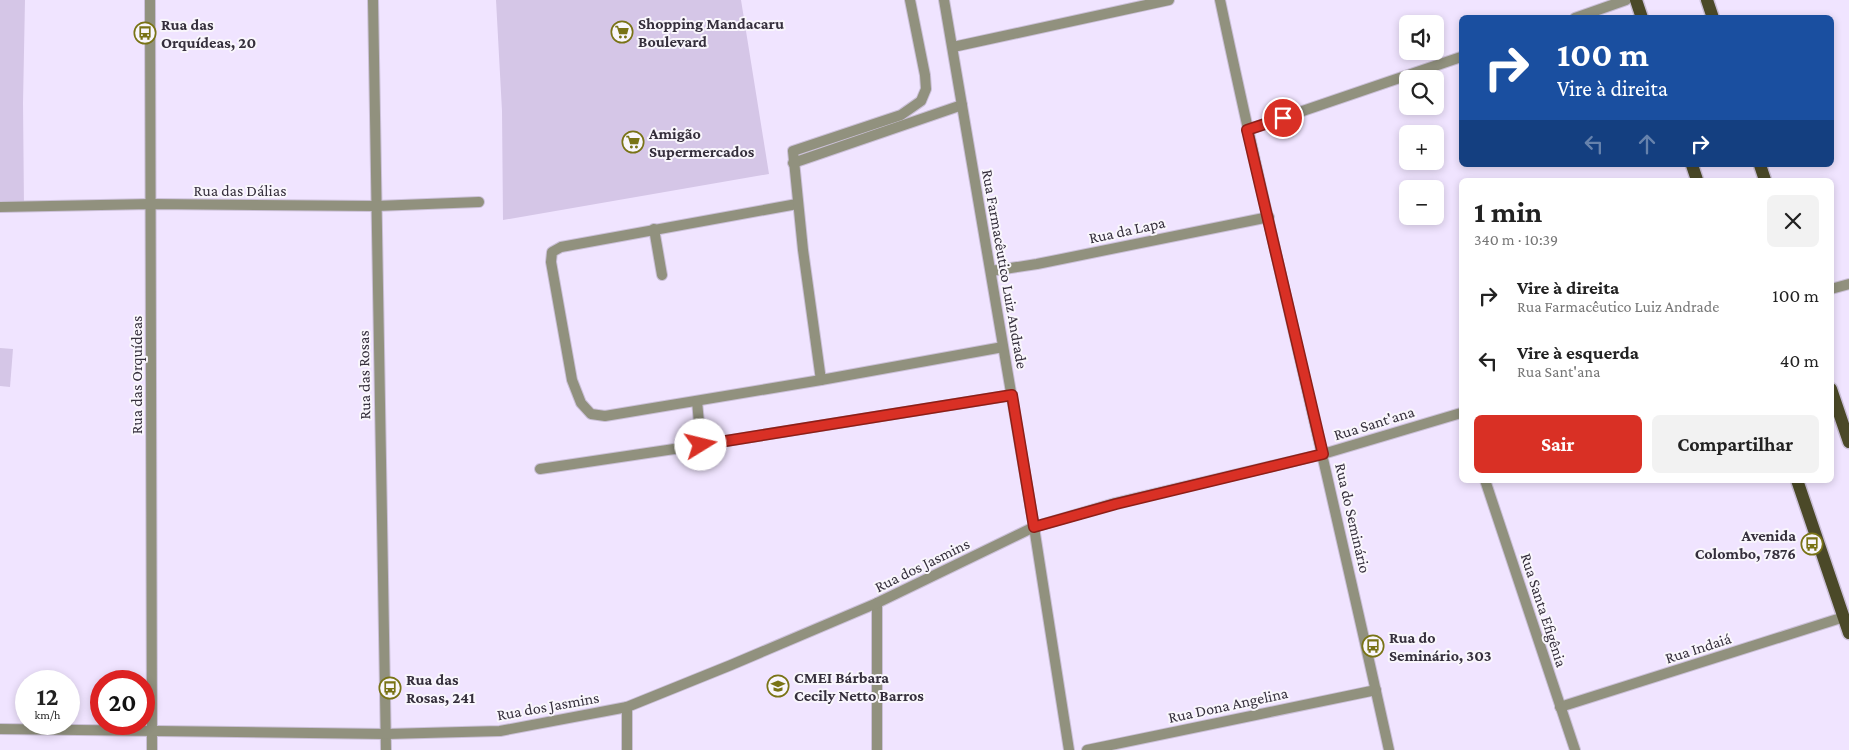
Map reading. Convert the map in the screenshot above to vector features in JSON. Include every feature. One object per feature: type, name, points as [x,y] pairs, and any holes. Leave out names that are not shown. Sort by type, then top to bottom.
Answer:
[{"type":"main road","points":[[1636,0],[1641,15]]},
{"type":"main road","points":[[1707,0],[1712,15]]},
{"type":"main road","points":[[1834,398],[1849,442]]},
{"type":"main road","points":[[1798,483],[1849,633]]},
{"type":"street","name":"Rua das Orquídeas","points":[[150,0],[152,670]]},
{"type":"street","name":"Rua das Rosas","points":[[373,0],[386,750]]},
{"type":"street","points":[[822,380],[797,204],[793,150],[901,115],[921,102],[926,89],[925,75],[910,0]]},
{"type":"street","name":"Rua Farmacêutico Luiz Andrade","points":[[944,0],[1012,395],[1069,750]]},
{"type":"street","points":[[953,47],[1169,0]]},
{"type":"street","name":"Rua do Seminário","points":[[1220,0],[1247,130],[1323,454],[1389,750]]},
{"type":"street","points":[[1584,15],[1626,0]]},
{"type":"street","points":[[1247,130],[1459,57]]},
{"type":"street","points":[[794,163],[962,105]]},
{"type":"street","name":"Rua das Dálias","points":[[0,207],[151,204],[376,206],[479,202]]},
{"type":"street","points":[[797,204],[561,247],[552,252],[551,262],[572,380],[580,403],[591,414],[605,416],[822,380],[1003,346]]},
{"type":"street","name":"Rua da Lapa","points":[[991,271],[1047,262],[1268,216]]},
{"type":"street","points":[[654,229],[662,275]]},
{"type":"street","points":[[1834,288],[1849,284]]},
{"type":"street","points":[[540,469],[1012,395]]},
{"type":"street","points":[[697,401],[701,445]]},
{"type":"street","name":"Rua Sant'ana","points":[[1034,527],[1116,504],[1323,454],[1459,414]]},
{"type":"street","name":"Rua Santa Efigênia","points":[[1486,483],[1575,750]]},
{"type":"street","name":"Rua dos Jasmins","points":[[155,732],[386,734],[500,731],[627,707],[877,603],[1034,527]]},
{"type":"street","points":[[877,603],[877,750]]},
{"type":"street","name":"Rua Indaiá","points":[[1560,707],[1844,617]]},
{"type":"street","name":"Rua Dona Angelina","points":[[1087,750],[1376,690]]},
{"type":"street","points":[[627,707],[628,750]]},
{"type":"street","name":"Rua dos Jasmins","points":[[0,729],[90,731]]},
{"type":"street","name":"Rua das Orquídeas","points":[[152,735],[152,750]]},
{"type":"building","points":[[0,0],[25,0],[23,103],[24,207],[0,207]]},
{"type":"building","points":[[496,0],[741,0],[769,174],[503,220],[502,111]]},
{"type":"building","points":[[0,348],[13,349],[10,387],[0,386]]},
{"type":"place","name":"Shopping Mandacaru Boulevard","points":[[622,32]]},
{"type":"place","name":"Rua das Orquídeas, 20","points":[[145,33]]},
{"type":"place","name":"Amigão Supermercados","points":[[633,142]]},
{"type":"place","name":"Avenida Colombo, 7876","points":[[1812,544]]},
{"type":"place","name":"Rua do Seminário, 303","points":[[1373,646]]},
{"type":"place","name":"CMEI Bárbara Cecily Netto Barros","points":[[778,686]]},
{"type":"place","name":"Rua das Rosas, 241","points":[[390,688]]},
{"type":"route","points":[[701,445],[1012,395],[1034,527],[1116,504],[1323,454],[1247,130],[1283,118]]}]
